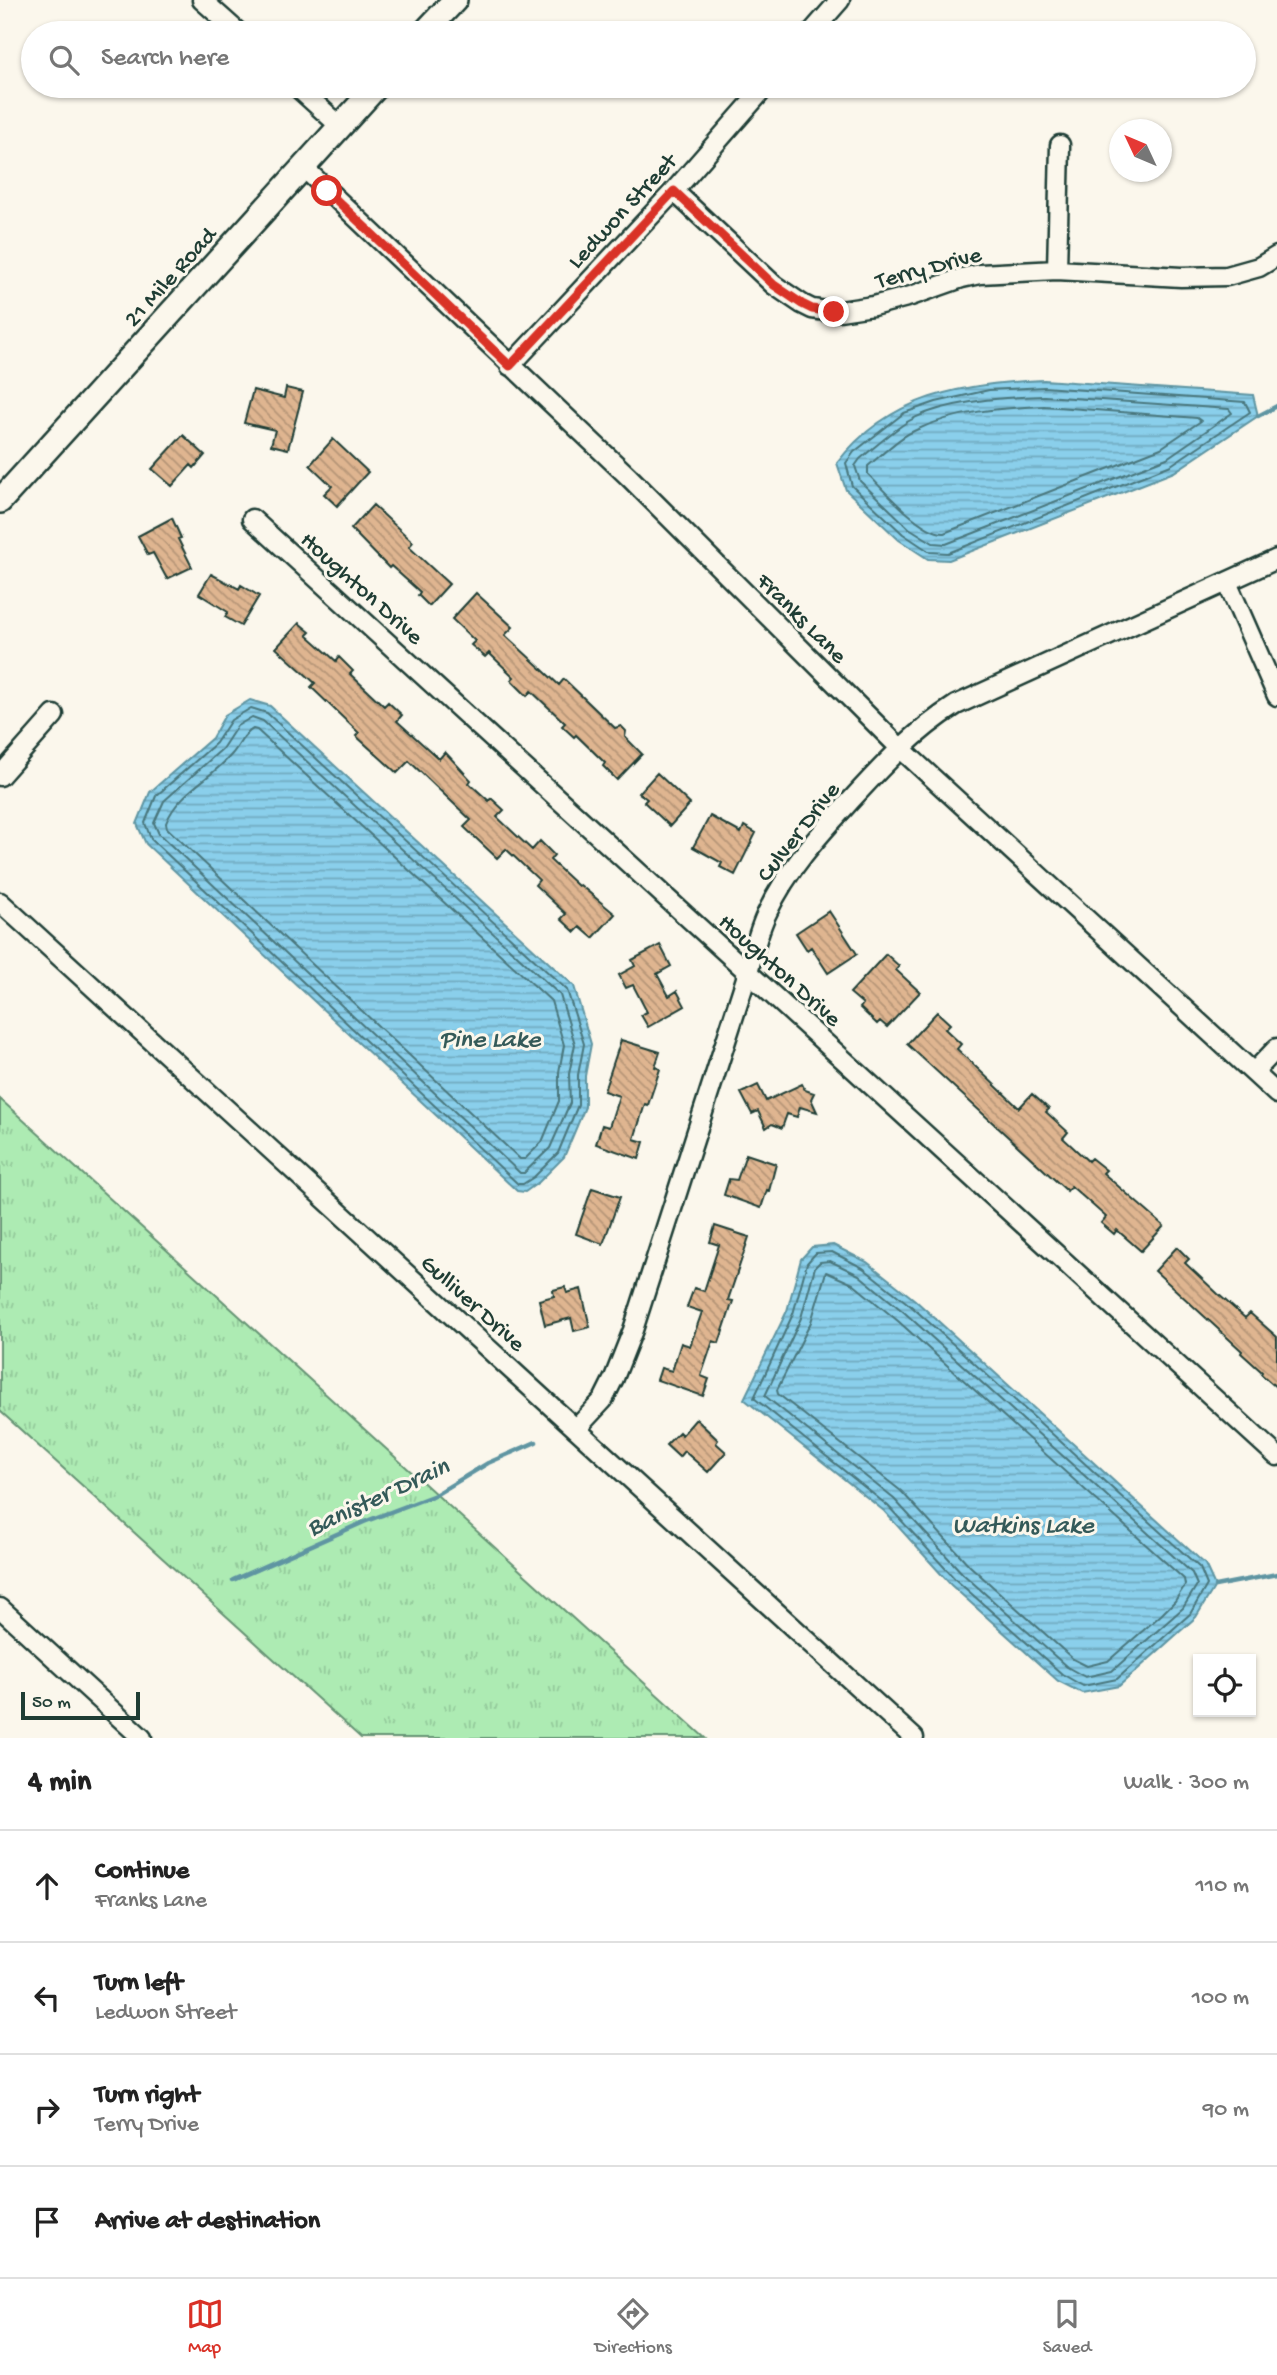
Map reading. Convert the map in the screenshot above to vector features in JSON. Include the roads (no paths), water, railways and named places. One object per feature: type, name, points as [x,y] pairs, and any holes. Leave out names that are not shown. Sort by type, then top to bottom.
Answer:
[{"type":"street","points":[[202,0],[226,21]]},
{"type":"street","points":[[435,21],[454,0]]},
{"type":"street","points":[[822,21],[840,0]]},
{"type":"street","points":[[309,98],[340,126]]},
{"type":"street","name":"21 Mile Road","points":[[0,501],[366,98]]},
{"type":"street","name":"Ledwon Street","points":[[510,366],[674,191],[755,98]]},
{"type":"street","points":[[1057,270],[1060,145]]},
{"type":"street","name":"Franks Lane","points":[[303,167],[629,477],[900,747],[1277,1094]]},
{"type":"street","name":"Terry Drive","points":[[674,191],[791,298],[812,309],[834,312],[911,296],[971,276],[1008,271],[1057,270],[1181,277],[1227,276],[1259,267],[1277,256]]},
{"type":"street","name":"Houghton Drive","points":[[252,519],[1277,1456]]},
{"type":"street","name":"Culver Drive","points":[[576,1429],[603,1400],[633,1330],[760,928],[777,893],[816,838],[900,747],[934,718],[956,705],[1277,559]]},
{"type":"street","points":[[1227,582],[1277,696]]},
{"type":"street","points":[[0,776],[54,715]]},
{"type":"street","name":"Gulliver Drive","points":[[0,902],[914,1738]]},
{"type":"street","points":[[1254,1072],[1277,1048]]},
{"type":"street","points":[[0,1608],[142,1738]]},
{"type":"water","points":[[1044,380],[1253,395],[1258,416],[1174,472],[949,560],[928,559],[899,540],[846,490],[837,463],[880,421],[904,407],[957,390]]},
{"type":"water","name":"Pine Lake","points":[[250,700],[270,706],[574,986],[591,1044],[585,1076],[585,1107],[564,1157],[525,1192],[517,1191],[146,844],[137,824],[150,792],[212,738],[225,715]]},
{"type":"water","name":"Watkins Lake","points":[[833,1245],[867,1262],[915,1300],[1205,1564],[1215,1586],[1196,1617],[1119,1686],[1082,1693],[1058,1681],[951,1585],[884,1511],[744,1399],[787,1311],[801,1259],[812,1247]]},
{"type":"waterway","points":[[1258,416],[1277,406]]},
{"type":"waterway","name":"Banister Drain","points":[[233,1580],[364,1522],[435,1495],[488,1463],[536,1442]]},
{"type":"waterway","name":"Banister Drain","points":[[1215,1586],[1277,1574]]}]
